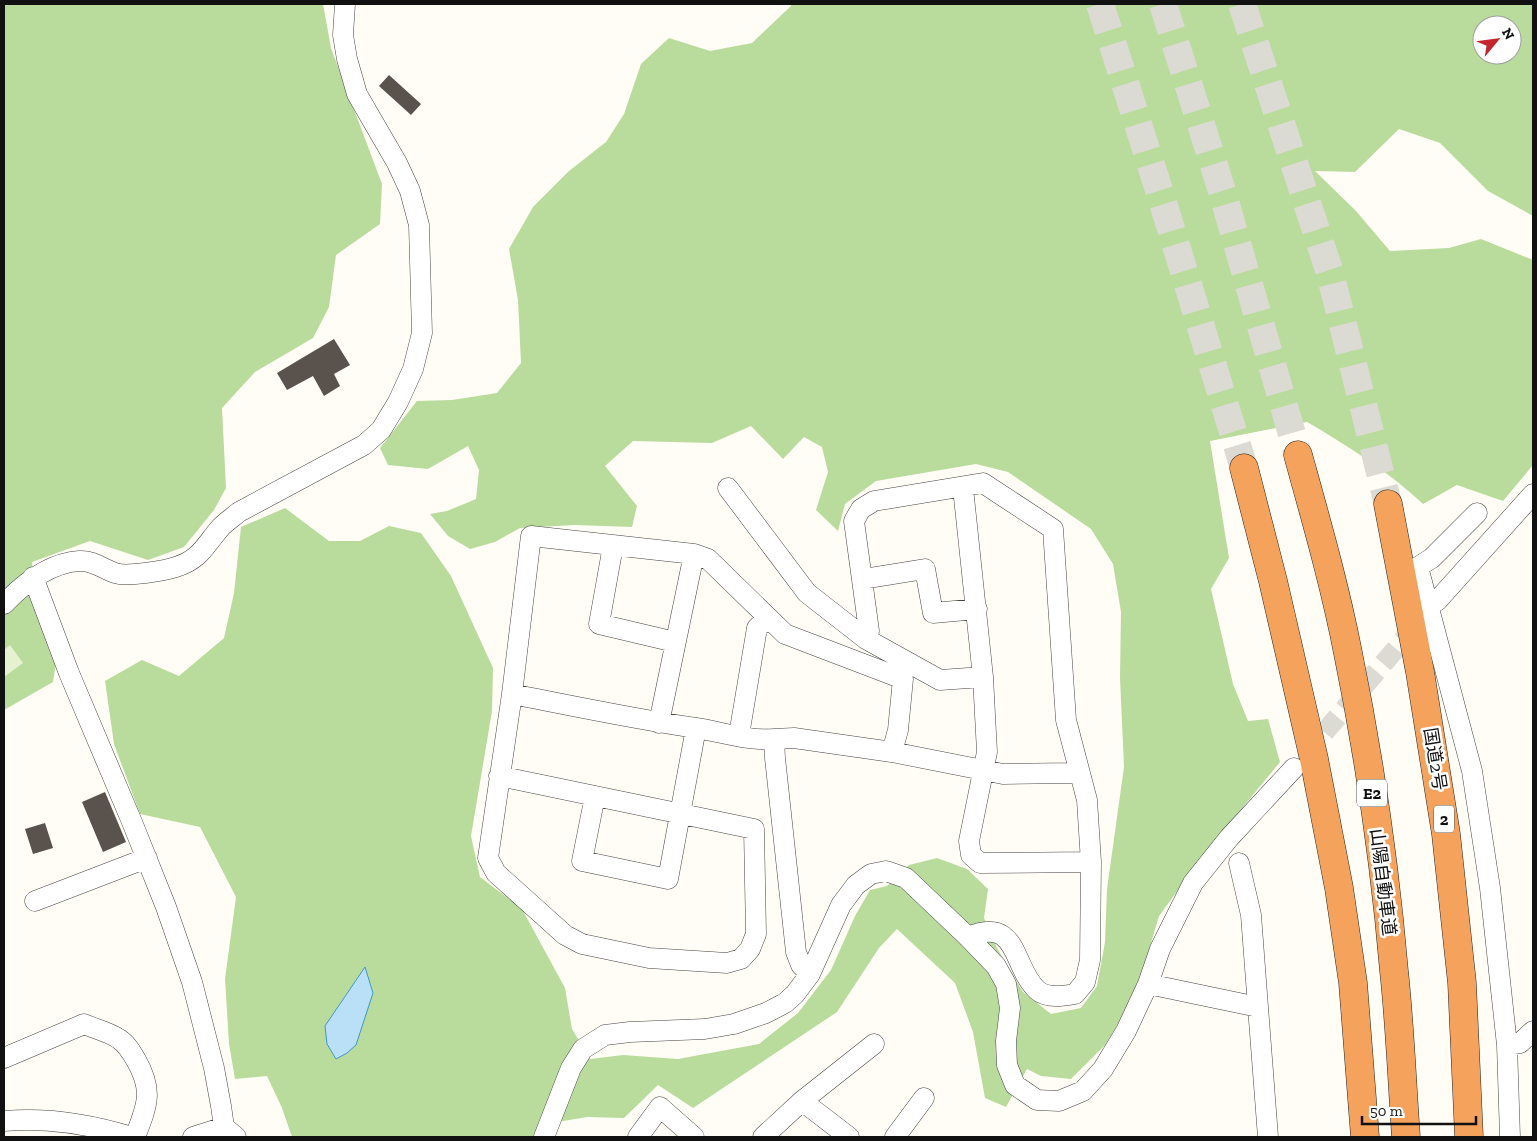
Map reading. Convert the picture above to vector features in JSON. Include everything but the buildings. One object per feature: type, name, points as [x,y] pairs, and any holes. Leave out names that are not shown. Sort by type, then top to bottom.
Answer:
[{"type":"highway","name":"山陽自動車道","points":[[1298,455],[1323,544],[1348,652],[1378,834],[1394,971],[1406,1137]]},
{"type":"highway","points":[[1244,468],[1273,581],[1314,759],[1339,888],[1353,983],[1365,1137]]},
{"type":"highway","name":"国道2号","points":[[1388,504],[1420,672],[1446,834],[1462,983],[1469,1137]]},
{"type":"street","points":[[4,604],[34,577],[55,566],[80,560],[96,563],[116,573],[139,574],[176,567],[198,556],[222,526],[239,512],[364,445],[381,430],[398,402],[412,369],[422,332],[419,225],[410,191],[397,162],[357,94],[347,59],[343,35],[345,4]]},
{"type":"street","points":[[866,639],[869,631],[854,522],[862,509],[874,501],[963,488],[984,483],[1053,529],[1066,720],[1087,800],[1091,862],[1090,960],[1085,982],[1075,994],[1056,997],[1038,992],[1026,975],[1011,944],[996,932],[981,932],[968,937]]},
{"type":"street","points":[[728,488],[807,593],[866,639],[940,680],[983,677]]},
{"type":"street","points":[[963,488],[977,609],[987,752],[969,841],[971,855],[980,863],[1091,862]]},
{"type":"street","points":[[1437,601],[1533,494]]},
{"type":"street","points":[[1477,513],[1432,558],[1418,567],[1472,771],[1490,888],[1507,1045],[1510,1137]]},
{"type":"street","points":[[499,776],[754,829],[756,934],[750,949],[741,959],[727,963],[649,958],[582,944],[565,935],[496,873],[488,858],[499,776],[512,694],[531,536],[694,554],[708,559],[785,634],[903,679],[898,730],[892,752]]},
{"type":"street","points":[[613,546],[599,624],[675,642]]},
{"type":"street","points":[[659,723],[694,554]]},
{"type":"street","points":[[862,579],[925,569],[934,613],[977,609]]},
{"type":"street","points":[[34,577],[69,673],[166,907],[192,982],[214,1068],[221,1106],[230,1132],[194,1137]]},
{"type":"street","points":[[739,736],[757,628],[767,618]]},
{"type":"street","points":[[512,694],[758,740],[794,738],[892,752],[1003,774],[1079,772]]},
{"type":"street","points":[[595,796],[582,861],[668,879],[696,728]]},
{"type":"street","points":[[774,739],[796,952],[801,965],[810,974]]},
{"type":"street","points":[[544,1137],[571,1068],[583,1049],[605,1035],[705,1029],[734,1024],[766,1013],[784,1003],[796,994],[810,974],[841,905],[856,884],[871,874],[886,871],[906,878],[996,966],[1006,984],[1010,1008],[1006,1041],[1007,1066],[1015,1085],[1037,1100],[1058,1101],[1083,1091],[1103,1069],[1126,1031],[1148,984],[1160,949],[1193,883],[1229,838],[1294,768]]},
{"type":"street","points":[[35,901],[146,858]]},
{"type":"street","points":[[1239,863],[1251,915],[1268,1137]]},
{"type":"street","points":[[1148,984],[1258,1007]]},
{"type":"street","points":[[4,1058],[84,1024],[120,1039],[130,1050],[141,1070],[148,1089],[145,1112],[133,1137],[108,1130],[58,1121],[27,1119],[4,1121]]},
{"type":"street","points":[[1507,1045],[1520,1043],[1533,1032]]},
{"type":"street","points":[[762,1137],[802,1101],[874,1044]]},
{"type":"street","points":[[896,1137],[924,1098]]},
{"type":"street","points":[[802,1101],[849,1137]]},
{"type":"street","points":[[638,1137],[660,1107],[694,1137]]},
{"type":"green space","points":[[4,4],[323,4],[331,48],[382,184],[380,224],[336,255],[329,307],[313,338],[255,372],[222,408],[226,488],[214,510],[184,547],[148,560],[90,541],[32,562],[36,602],[56,663],[53,682],[4,710]]},
{"type":"green space","points":[[791,4],[1533,4],[1533,216],[1488,191],[1440,143],[1399,129],[1355,172],[1315,171],[1356,211],[1390,251],[1449,248],[1481,239],[1533,260],[1533,465],[1503,501],[1457,485],[1423,504],[1368,460],[1307,422],[1210,441],[1229,558],[1211,589],[1233,684],[1248,721],[1268,719],[1280,762],[1202,857],[1159,916],[1136,994],[1105,1045],[1071,1079],[1041,1076],[1027,1069],[1006,1107],[985,1098],[973,1032],[955,983],[897,929],[879,948],[837,1012],[693,1108],[658,1085],[624,1118],[587,1117],[546,1124],[536,1137],[292,1137],[282,1108],[267,1076],[235,1079],[229,1044],[225,979],[236,897],[200,827],[140,814],[114,744],[105,681],[142,660],[179,676],[224,638],[234,593],[241,527],[285,508],[329,541],[360,541],[389,526],[421,533],[451,576],[493,668],[492,711],[471,836],[480,877],[522,909],[565,988],[572,1029],[590,1059],[623,1055],[678,1059],[759,1044],[798,1013],[831,970],[855,916],[870,890],[887,886],[909,865],[937,858],[967,869],[988,889],[984,918],[997,948],[1023,992],[1051,1014],[1081,1008],[1097,986],[1105,942],[1107,889],[1124,767],[1120,678],[1121,612],[1113,564],[1091,529],[1008,472],[976,464],[876,481],[845,504],[838,531],[816,510],[828,472],[822,447],[804,437],[783,459],[751,426],[712,443],[633,441],[605,466],[637,506],[632,527],[575,525],[520,528],[495,542],[470,549],[448,536],[430,514],[447,511],[476,499],[479,470],[468,446],[428,469],[388,465],[380,448],[417,401],[452,400],[497,393],[521,363],[518,300],[509,249],[533,207],[569,171],[606,142],[624,114],[641,64],[669,38],[710,51],[752,43]]},
{"type":"green space","points":[[10,645],[23,663],[4,677],[4,650]]},
{"type":"water","points":[[365,967],[373,993],[356,1045],[336,1059],[327,1044],[325,1026]]},
{"type":"tunnel","points":[[1100,4],[1244,468]]},
{"type":"tunnel","points":[[1163,4],[1222,191],[1298,455]]},
{"type":"tunnel","points":[[1242,4],[1330,273],[1388,504]]},
{"type":"tunnel","points":[[1305,755],[1418,623]]}]
